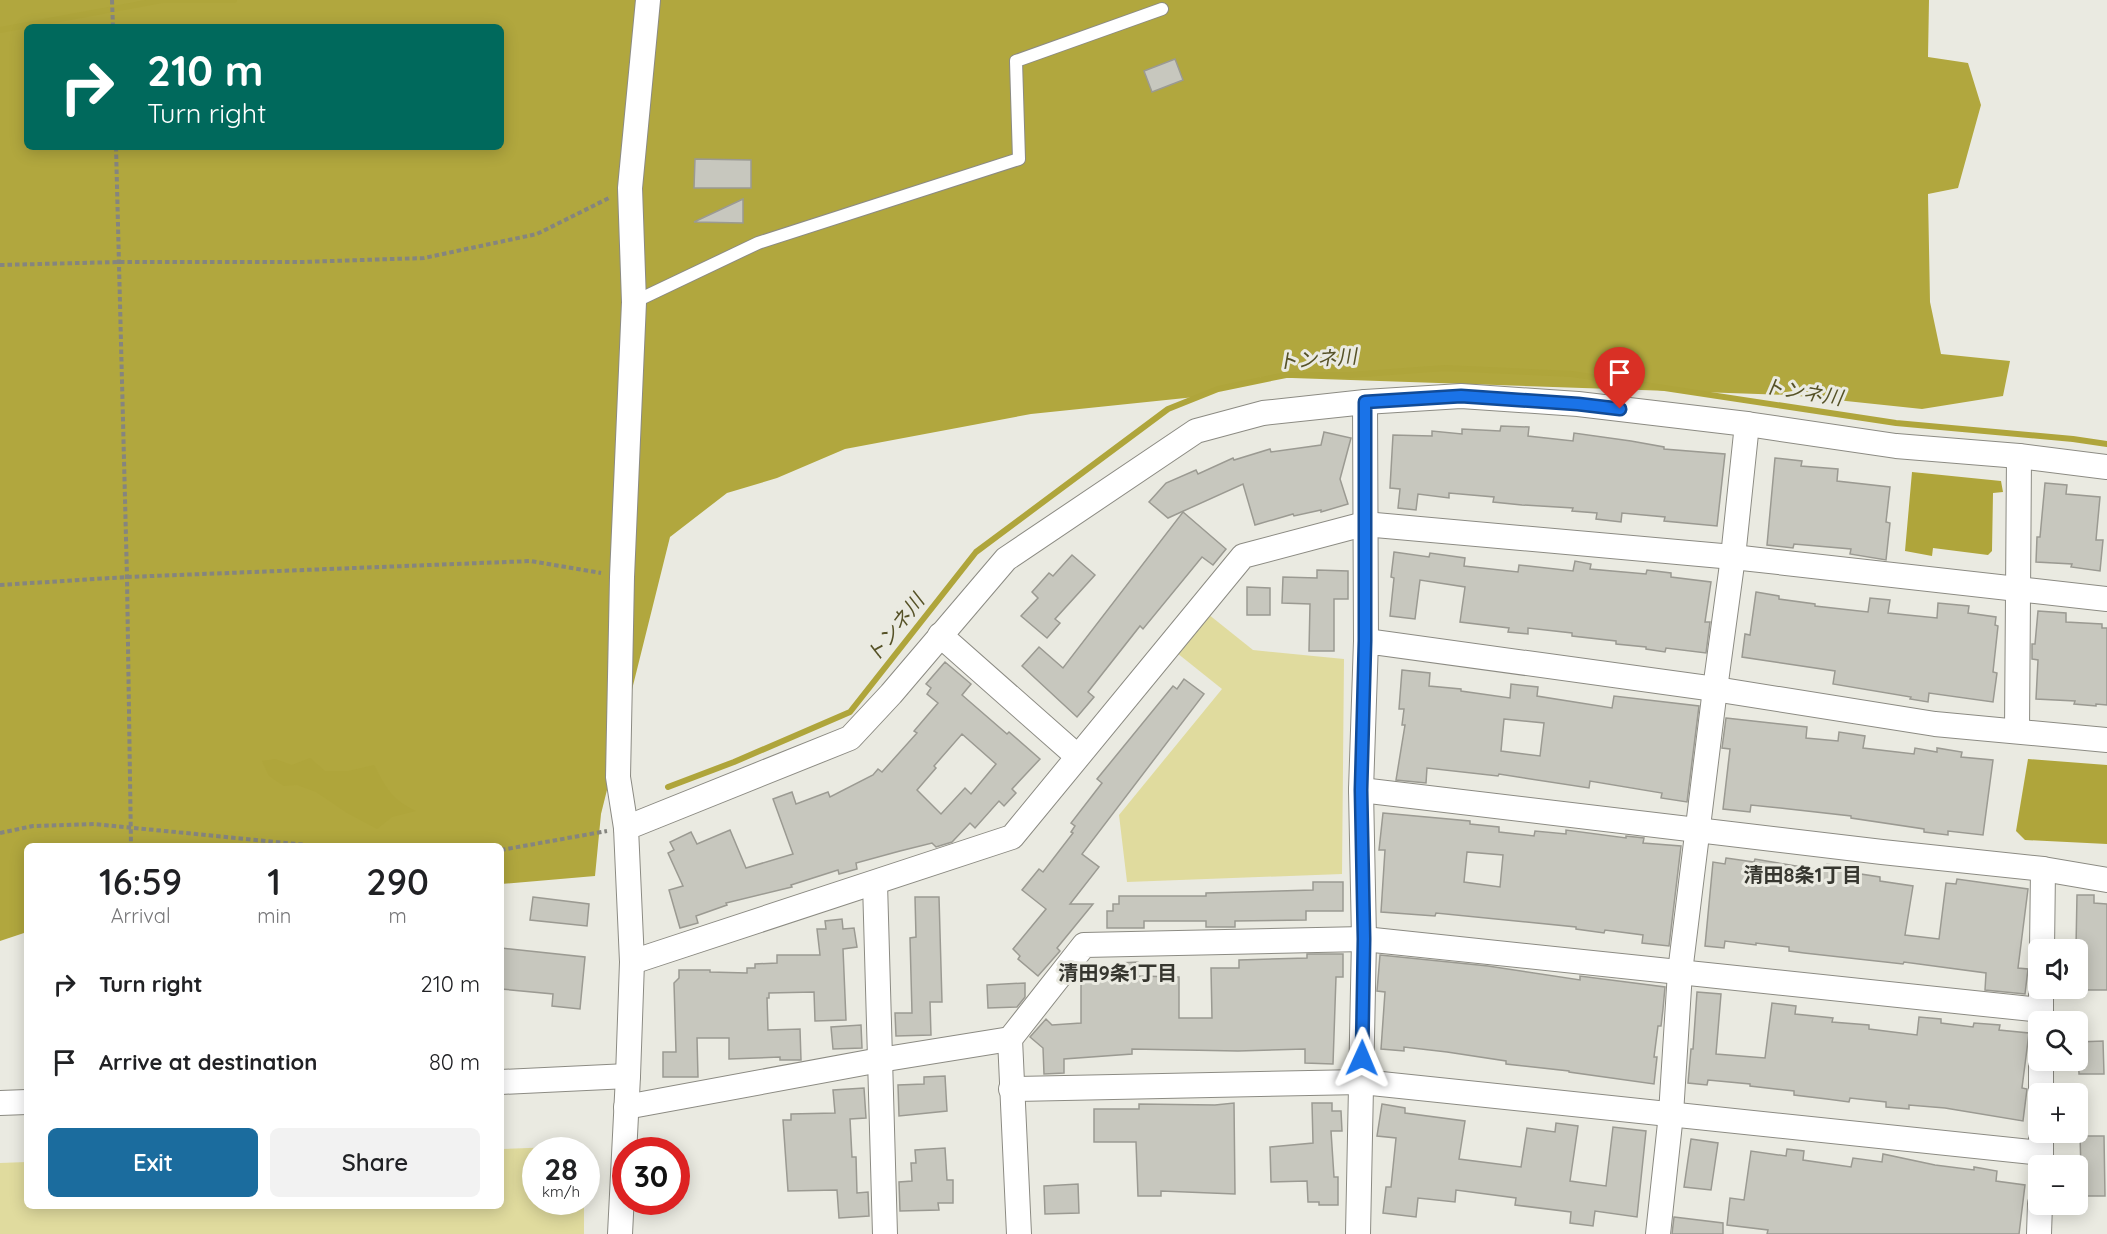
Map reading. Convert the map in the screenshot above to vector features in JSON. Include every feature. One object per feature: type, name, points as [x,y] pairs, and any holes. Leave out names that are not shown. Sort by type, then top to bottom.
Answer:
[{"type":"street","points":[[620,1234],[632,962],[626,828],[618,777],[622,577],[634,302],[630,188],[648,0]]},
{"type":"street","points":[[626,828],[850,738],[891,694],[1006,559],[1197,431],[1263,413],[1365,402],[1461,396],[1578,404],[1747,424],[1896,446],[2019,456],[2107,467]]},
{"type":"street","points":[[1358,1234],[1364,939],[1361,790],[1365,641],[1365,402]]},
{"type":"street","points":[[1658,1234],[1671,1114],[1680,972],[1733,557],[1747,424]]},
{"type":"street","points":[[2018,730],[2019,456]]},
{"type":"street","points":[[632,962],[1011,837],[1243,556],[1364,524],[1733,557],[2107,599]]},
{"type":"street","points":[[940,635],[1077,756]]},
{"type":"street","points":[[1365,641],[1715,688],[1935,724],[2107,740]]},
{"type":"street","points":[[1361,790],[1698,831],[2043,869],[2107,880]]},
{"type":"street","points":[[2042,939],[2043,869]]},
{"type":"street","points":[[875,883],[885,1234]]},
{"type":"street","points":[[1019,1234],[1010,1039],[1084,945],[1364,939],[2041,1007]]},
{"type":"street","points":[[626,1107],[880,1060],[1010,1039]]},
{"type":"street","points":[[504,1082],[628,1076]]},
{"type":"street","points":[[1011,1089],[1362,1082],[2041,1150]]},
{"type":"street","points":[[0,1103],[24,1102]]},
{"type":"street","points":[[2039,1234],[2040,1215]]},
{"type":"lane","points":[[634,302],[758,243],[1019,159],[1016,61],[1162,9]]},
{"type":"path","points":[[112,0],[113,24]]},
{"type":"path","points":[[116,150],[131,843]]},
{"type":"path","points":[[0,265],[119,262],[302,262],[424,258],[537,234],[630,188]]},
{"type":"path","points":[[0,585],[531,561],[622,577]]},
{"type":"path","points":[[0,833],[33,826],[94,824],[289,843]]},
{"type":"path","points":[[504,849],[626,828]]},
{"type":"shaded area","points":[[0,0],[1929,0],[1928,57],[1968,63],[1981,105],[1958,188],[1928,194],[1930,302],[1941,354],[2010,361],[2003,396],[1922,409],[1789,395],[1263,377],[1195,397],[1031,414],[845,449],[777,478],[727,493],[670,537],[601,814],[595,876],[504,884],[504,843],[24,843],[24,933],[0,941]]},
{"type":"shaded area","points":[[1912,472],[2001,481],[2003,492],[1993,493],[1992,551],[1988,555],[1933,548],[1932,556],[1905,551]]},
{"type":"shaded area","points":[[1208,614],[1253,650],[1344,659],[1342,874],[1127,882],[1119,815],[1222,689],[1177,653]]},
{"type":"shaded area","points":[[310,758],[325,771],[348,771],[374,765],[391,792],[401,802],[416,811],[392,817],[377,829],[347,813],[316,792],[297,785],[284,786],[269,776],[262,761],[275,759],[292,765]]},
{"type":"shaded area","points":[[2028,759],[2107,765],[2107,844],[2025,840],[2016,831]]},
{"type":"shaded area","points":[[522,1148],[522,1215],[584,1215],[584,1234],[0,1234],[0,1163],[24,1162],[24,1209],[504,1209],[504,1149]]},
{"type":"building","points":[[1175,59],[1183,80],[1152,92],[1144,71]]},
{"type":"building","points":[[695,159],[751,160],[751,188],[694,188]]},
{"type":"building","points":[[743,199],[743,223],[694,222]]},
{"type":"building","points":[[1501,426],[1529,427],[1528,436],[1573,441],[1574,433],[1631,441],[1664,447],[1664,449],[1725,454],[1717,526],[1664,521],[1665,517],[1622,513],[1621,522],[1596,519],[1597,513],[1572,511],[1573,508],[1493,502],[1494,497],[1449,493],[1449,498],[1418,494],[1416,510],[1398,508],[1400,489],[1390,488],[1393,435],[1432,436],[1432,431],[1462,434],[1462,429],[1500,431]]},
{"type":"building","points":[[1324,432],[1351,438],[1340,479],[1348,504],[1321,512],[1321,510],[1294,516],[1293,514],[1255,525],[1243,484],[1168,518],[1149,502],[1166,483],[1196,470],[1198,474],[1233,458],[1234,460],[1270,449],[1271,452],[1321,445]]},
{"type":"building","points":[[1775,458],[1802,461],[1801,466],[1838,469],[1837,481],[1890,487],[1886,522],[1890,523],[1886,560],[1850,554],[1851,549],[1794,544],[1793,548],[1767,545]]},
{"type":"building","points":[[2045,483],[2067,485],[2066,494],[2100,497],[2096,540],[2103,540],[2100,571],[2071,567],[2072,564],[2036,562],[2037,537],[2040,537]]},
{"type":"building","points":[[1183,512],[1226,549],[1213,565],[1202,557],[1143,629],[1140,626],[1088,692],[1094,697],[1077,717],[1022,666],[1039,647],[1063,668]]},
{"type":"building","points":[[1394,552],[1429,557],[1430,553],[1465,558],[1464,566],[1518,572],[1519,565],[1573,571],[1575,561],[1591,564],[1590,569],[1646,574],[1647,570],[1671,573],[1671,577],[1711,582],[1705,622],[1710,622],[1706,653],[1666,648],[1665,652],[1646,649],[1646,647],[1616,644],[1616,641],[1572,636],[1572,633],[1528,628],[1528,634],[1508,632],[1509,628],[1460,622],[1465,587],[1420,580],[1415,619],[1390,616]]},
{"type":"building","points":[[1072,555],[1095,575],[1055,619],[1060,623],[1047,638],[1021,616],[1038,598],[1032,592],[1049,573],[1053,576]]},
{"type":"building","points":[[1317,570],[1348,571],[1348,599],[1334,599],[1334,651],[1309,651],[1310,604],[1282,603],[1283,577],[1317,578]]},
{"type":"building","points":[[1247,587],[1270,588],[1270,615],[1247,615]]},
{"type":"building","points":[[1756,592],[1779,596],[1779,599],[1815,604],[1815,606],[1868,612],[1870,598],[1890,600],[1888,613],[1937,618],[1938,603],[1969,606],[1968,613],[1996,617],[1995,625],[1998,626],[1993,672],[1997,673],[1993,702],[1929,693],[1928,702],[1910,699],[1911,697],[1833,684],[1835,671],[1742,657],[1745,634],[1750,635]]},
{"type":"building","points":[[2038,611],[2066,613],[2066,622],[2102,624],[2102,628],[2107,628],[2107,705],[2096,704],[2096,706],[2074,704],[2075,701],[2036,699],[2038,660],[2032,659],[2032,644],[2035,644]]},
{"type":"building","points":[[945,662],[971,684],[962,695],[1040,759],[1012,789],[1016,793],[1004,806],[999,801],[975,828],[970,823],[952,842],[936,847],[932,843],[900,851],[856,863],[857,869],[839,874],[838,870],[791,885],[792,887],[726,903],[727,905],[696,916],[698,923],[680,928],[669,890],[683,886],[668,853],[674,850],[670,842],[691,832],[697,844],[730,830],[746,868],[793,854],[773,799],[792,792],[796,804],[828,792],[830,797],[873,775],[878,769],[882,772],[917,733],[914,731],[938,703],[927,694],[931,688],[926,684]],"holes":[[[962,734],[996,764],[971,794],[965,788],[941,814],[917,790]]]},
{"type":"building","points":[[1402,670],[1430,673],[1429,686],[1510,698],[1511,684],[1538,687],[1537,696],[1612,708],[1614,696],[1699,706],[1687,802],[1661,798],[1662,793],[1590,781],[1589,788],[1499,774],[1498,776],[1427,768],[1426,783],[1396,780],[1405,725],[1402,725],[1404,709],[1399,709]],"holes":[[[1504,719],[1544,723],[1540,756],[1501,751]]]},
{"type":"building","points":[[1184,679],[1204,694],[1082,854],[1099,867],[1070,904],[1093,904],[1057,948],[1060,951],[1038,976],[1018,959],[1020,956],[1013,949],[1046,909],[1022,890],[1039,869],[1043,872],[1073,833],[1071,832],[1075,826],[1071,823],[1102,783],[1097,779],[1173,686],[1177,689]]},
{"type":"building","points":[[1726,718],[1807,727],[1806,738],[1838,741],[1839,732],[1865,736],[1863,748],[1914,754],[1915,748],[1937,752],[1937,748],[1962,752],[1961,757],[1993,760],[1983,835],[1948,831],[1948,835],[1924,832],[1924,829],[1851,818],[1851,816],[1751,805],[1750,812],[1723,809],[1730,749],[1722,748]]},
{"type":"building","points":[[1383,813],[1470,821],[1470,824],[1499,827],[1499,832],[1534,836],[1535,831],[1566,834],[1566,830],[1626,838],[1626,836],[1644,838],[1643,843],[1681,846],[1669,946],[1642,943],[1643,935],[1605,930],[1604,933],[1576,929],[1576,927],[1436,913],[1435,916],[1381,912],[1385,850],[1379,850]],"holes":[[[1467,852],[1503,855],[1500,887],[1464,882]]]},
{"type":"building","points":[[1726,858],[1754,862],[1755,859],[1826,871],[1827,864],[1848,867],[1848,872],[1880,877],[1880,881],[1913,886],[1905,935],[1939,939],[1946,883],[1956,884],[1957,879],[2028,889],[2018,968],[2028,969],[2025,994],[1985,990],[1986,973],[1904,962],[1903,964],[1804,953],[1789,951],[1789,947],[1756,943],[1756,945],[1725,941],[1724,948],[1705,946],[1713,862],[1725,864]]},
{"type":"building","points":[[1313,882],[1343,882],[1343,911],[1306,911],[1306,920],[1235,921],[1235,927],[1206,927],[1206,921],[1144,921],[1144,928],[1107,928],[1107,911],[1113,911],[1113,904],[1119,904],[1119,896],[1206,896],[1206,893],[1313,890]]},
{"type":"building","points":[[2077,895],[2094,895],[2094,903],[2107,904],[2107,990],[2088,990],[2088,939],[2076,939]]},
{"type":"building","points":[[533,897],[589,904],[587,926],[530,920]]},
{"type":"building","points":[[915,897],[939,897],[942,1002],[930,1002],[931,1035],[896,1036],[895,1013],[912,1013],[910,938],[916,937]]},
{"type":"building","points":[[842,919],[843,929],[854,928],[857,947],[843,949],[846,1020],[815,1021],[814,992],[769,993],[769,998],[767,998],[768,1030],[800,1029],[801,1060],[780,1060],[780,1057],[729,1059],[729,1038],[697,1038],[698,1077],[663,1077],[663,1052],[676,1052],[674,983],[679,978],[679,970],[747,973],[747,968],[755,968],[755,964],[777,963],[777,955],[820,955],[817,929],[826,929],[825,921]]},
{"type":"building","points":[[504,948],[585,957],[580,1009],[552,1006],[553,994],[504,989]]},
{"type":"building","points":[[1307,954],[1343,954],[1343,977],[1336,977],[1333,1064],[1305,1063],[1305,1049],[1238,1051],[1132,1049],[1132,1054],[1064,1059],[1064,1073],[1044,1074],[1043,1048],[1030,1037],[1046,1019],[1052,1025],[1081,1023],[1081,977],[1119,977],[1119,963],[1138,962],[1138,976],[1179,977],[1179,1018],[1212,1018],[1211,968],[1239,968],[1239,960],[1307,958]]},
{"type":"building","points":[[1380,955],[1488,966],[1580,980],[1580,976],[1665,987],[1661,1026],[1658,1026],[1654,1057],[1657,1057],[1654,1084],[1506,1064],[1506,1061],[1447,1052],[1404,1047],[1404,1051],[1381,1049],[1385,992],[1377,991]]},
{"type":"building","points":[[1025,983],[1025,997],[1017,1007],[988,1008],[987,985]]},
{"type":"building","points":[[1697,992],[1721,994],[1716,1054],[1765,1058],[1772,1003],[1796,1006],[1795,1014],[1833,1018],[1832,1022],[1869,1025],[1869,1029],[1917,1035],[1919,1017],[1941,1019],[1941,1023],[1973,1027],[1974,1023],[2000,1025],[1999,1030],[2028,1033],[2022,1088],[2027,1089],[2023,1121],[1945,1108],[1909,1105],[1909,1109],[1886,1107],[1886,1102],[1850,1098],[1849,1102],[1794,1095],[1794,1091],[1750,1086],[1750,1084],[1708,1080],[1707,1085],[1688,1083],[1691,1049],[1693,1049]]},
{"type":"building","points":[[861,1025],[862,1048],[833,1049],[831,1027]]},
{"type":"building","points":[[2103,1041],[2104,1074],[2079,1074],[2079,1071],[2088,1071],[2088,1042]]},
{"type":"building","points":[[945,1076],[947,1111],[899,1116],[898,1085],[924,1084],[924,1077]]},
{"type":"building","points":[[864,1088],[866,1118],[850,1119],[852,1157],[856,1157],[857,1193],[868,1192],[869,1216],[839,1218],[837,1190],[788,1191],[783,1120],[791,1120],[791,1114],[835,1113],[833,1090]]},
{"type":"building","points":[[1234,1103],[1235,1194],[1161,1191],[1161,1196],[1138,1196],[1136,1142],[1094,1142],[1094,1109],[1139,1109],[1139,1104]]},
{"type":"building","points":[[1312,1103],[1332,1103],[1332,1111],[1341,1111],[1342,1131],[1331,1131],[1334,1177],[1338,1177],[1338,1205],[1319,1205],[1319,1202],[1308,1202],[1307,1181],[1271,1182],[1270,1147],[1313,1143]]},
{"type":"building","points":[[1382,1104],[1405,1108],[1405,1113],[1465,1121],[1459,1159],[1521,1167],[1527,1128],[1555,1132],[1556,1123],[1578,1126],[1570,1181],[1606,1186],[1613,1127],[1646,1131],[1637,1217],[1595,1211],[1593,1226],[1570,1223],[1571,1212],[1515,1205],[1516,1198],[1456,1190],[1455,1202],[1418,1198],[1416,1217],[1383,1213],[1386,1187],[1391,1187],[1396,1138],[1377,1136]]},
{"type":"building","points":[[2088,1136],[2104,1136],[2105,1196],[2088,1196],[2088,1155],[2081,1155],[2080,1143],[2088,1143]]},
{"type":"building","points":[[1691,1139],[1718,1143],[1711,1190],[1684,1187]]},
{"type":"building","points":[[945,1148],[947,1180],[953,1180],[953,1203],[938,1203],[939,1210],[900,1211],[899,1182],[912,1181],[911,1163],[916,1163],[915,1150]]},
{"type":"building","points":[[1787,1149],[1804,1151],[1803,1160],[1851,1167],[1853,1158],[1882,1162],[1883,1154],[1935,1165],[1997,1171],[1996,1181],[2025,1185],[2019,1234],[1767,1234],[1768,1230],[1727,1225],[1730,1198],[1744,1200],[1751,1151],[1786,1156]]},
{"type":"building","points":[[1078,1184],[1079,1213],[1045,1214],[1044,1186]]},
{"type":"building","points":[[1674,1217],[1723,1223],[1723,1234],[1672,1234]]},
{"type":"waterway","points":[[32,24],[162,0],[234,0]]},
{"type":"waterway","points":[[0,30],[24,26]]},
{"type":"waterway","name":"トンネ川","points":[[668,787],[734,762],[850,712],[976,552],[1168,409],[1218,389],[1286,375],[1350,375],[1445,368],[1572,374],[1896,423],[2107,444]]},
{"type":"district","name":"清田8条1丁目","points":[[1803,875]]},
{"type":"district","name":"清田9条1丁目","points":[[1118,973]]},
{"type":"route","points":[[1362,1058],[1364,939],[1361,790],[1365,641],[1365,402],[1461,396],[1620,409]]}]
